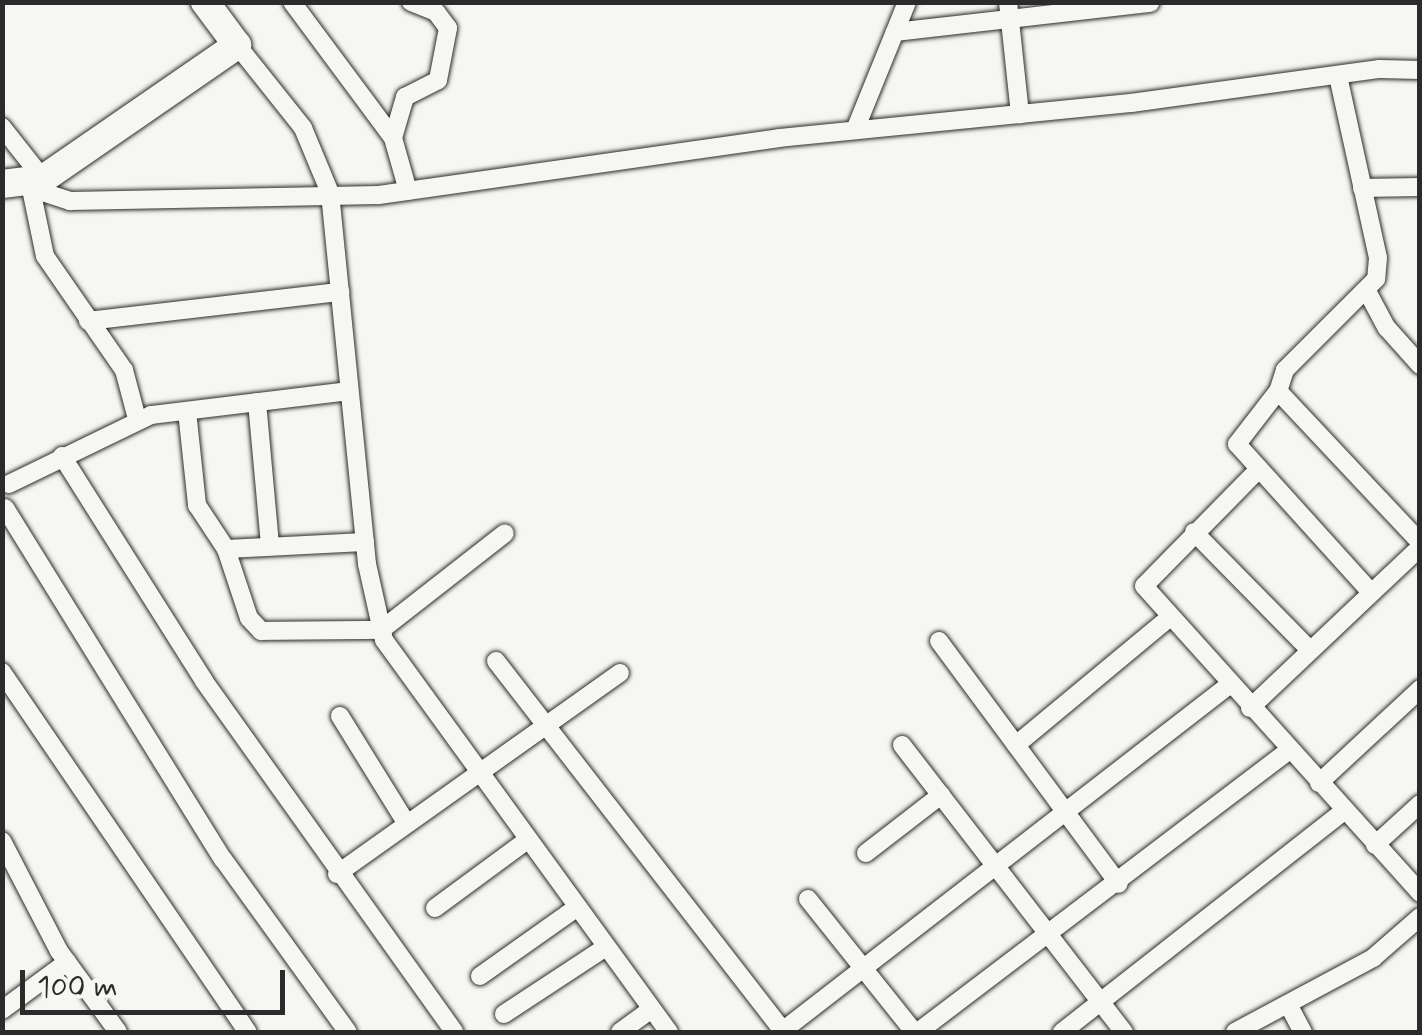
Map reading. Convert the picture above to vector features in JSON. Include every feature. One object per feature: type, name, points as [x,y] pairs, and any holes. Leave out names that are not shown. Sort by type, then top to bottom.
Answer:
[{"type":"main road","points":[[23,184],[236,46],[218,8]]},
{"type":"street","points":[[292,2],[393,138],[408,191]]},
{"type":"street","points":[[393,138],[405,96],[438,80],[448,28],[436,12],[411,2]]},
{"type":"street","points":[[856,130],[907,2]]},
{"type":"street","points":[[895,32],[1008,10],[1150,2]]},
{"type":"street","points":[[1008,10],[1020,114]]},
{"type":"street","points":[[236,46],[302,128],[330,193],[365,542],[381,630],[476,774],[670,1032]]},
{"type":"street","points":[[23,184],[70,201],[408,191],[856,130],[1420,70]]},
{"type":"street","points":[[1338,76],[1378,258],[1368,293],[1284,370],[1278,391],[1237,444],[1257,472],[1370,591]]},
{"type":"street","points":[[2,127],[45,256],[124,370],[137,419]]},
{"type":"street","points":[[1362,188],[1420,187]]},
{"type":"street","points":[[88,320],[340,292]]},
{"type":"street","points":[[1368,293],[1387,328],[1420,365]]},
{"type":"street","points":[[348,1032],[223,859],[4,508],[6,478],[137,419],[350,391]]},
{"type":"street","points":[[1250,708],[1420,545],[1278,391]]},
{"type":"street","points":[[257,402],[270,546]]},
{"type":"street","points":[[187,411],[197,505],[226,548],[249,618],[261,631],[381,630],[505,533]]},
{"type":"street","points":[[62,456],[204,681],[337,874],[454,1032]]},
{"type":"street","points":[[1257,472],[1144,586],[1168,618],[1420,893]]},
{"type":"street","points":[[1194,532],[1310,650]]},
{"type":"street","points":[[226,548],[365,542]]},
{"type":"street","points":[[1016,745],[1168,618]]},
{"type":"street","points":[[939,640],[1119,884]]},
{"type":"street","points":[[496,661],[783,1032],[1229,685]]},
{"type":"street","points":[[2,672],[248,1032]]},
{"type":"street","points":[[337,874],[620,673]]},
{"type":"street","points":[[1318,783],[1420,689]]},
{"type":"street","points":[[340,716],[408,824]]},
{"type":"street","points":[[902,745],[1124,1032]]},
{"type":"street","points":[[808,900],[916,1032],[1119,884],[1289,750]]},
{"type":"street","points":[[866,854],[941,795]]},
{"type":"street","points":[[1376,844],[1420,804]]},
{"type":"street","points":[[1062,1032],[1344,811]]},
{"type":"street","points":[[2,841],[67,962],[113,1025],[94,1032]]},
{"type":"street","points":[[435,908],[526,841]]},
{"type":"street","points":[[480,976],[576,908]]},
{"type":"street","points":[[1235,1032],[1372,958],[1420,917]]},
{"type":"street","points":[[504,1014],[606,947]]},
{"type":"street","points":[[2,1010],[67,962]]},
{"type":"street","points":[[1289,1006],[1303,1032]]},
{"type":"street","points":[[620,1032],[652,1010]]}]
